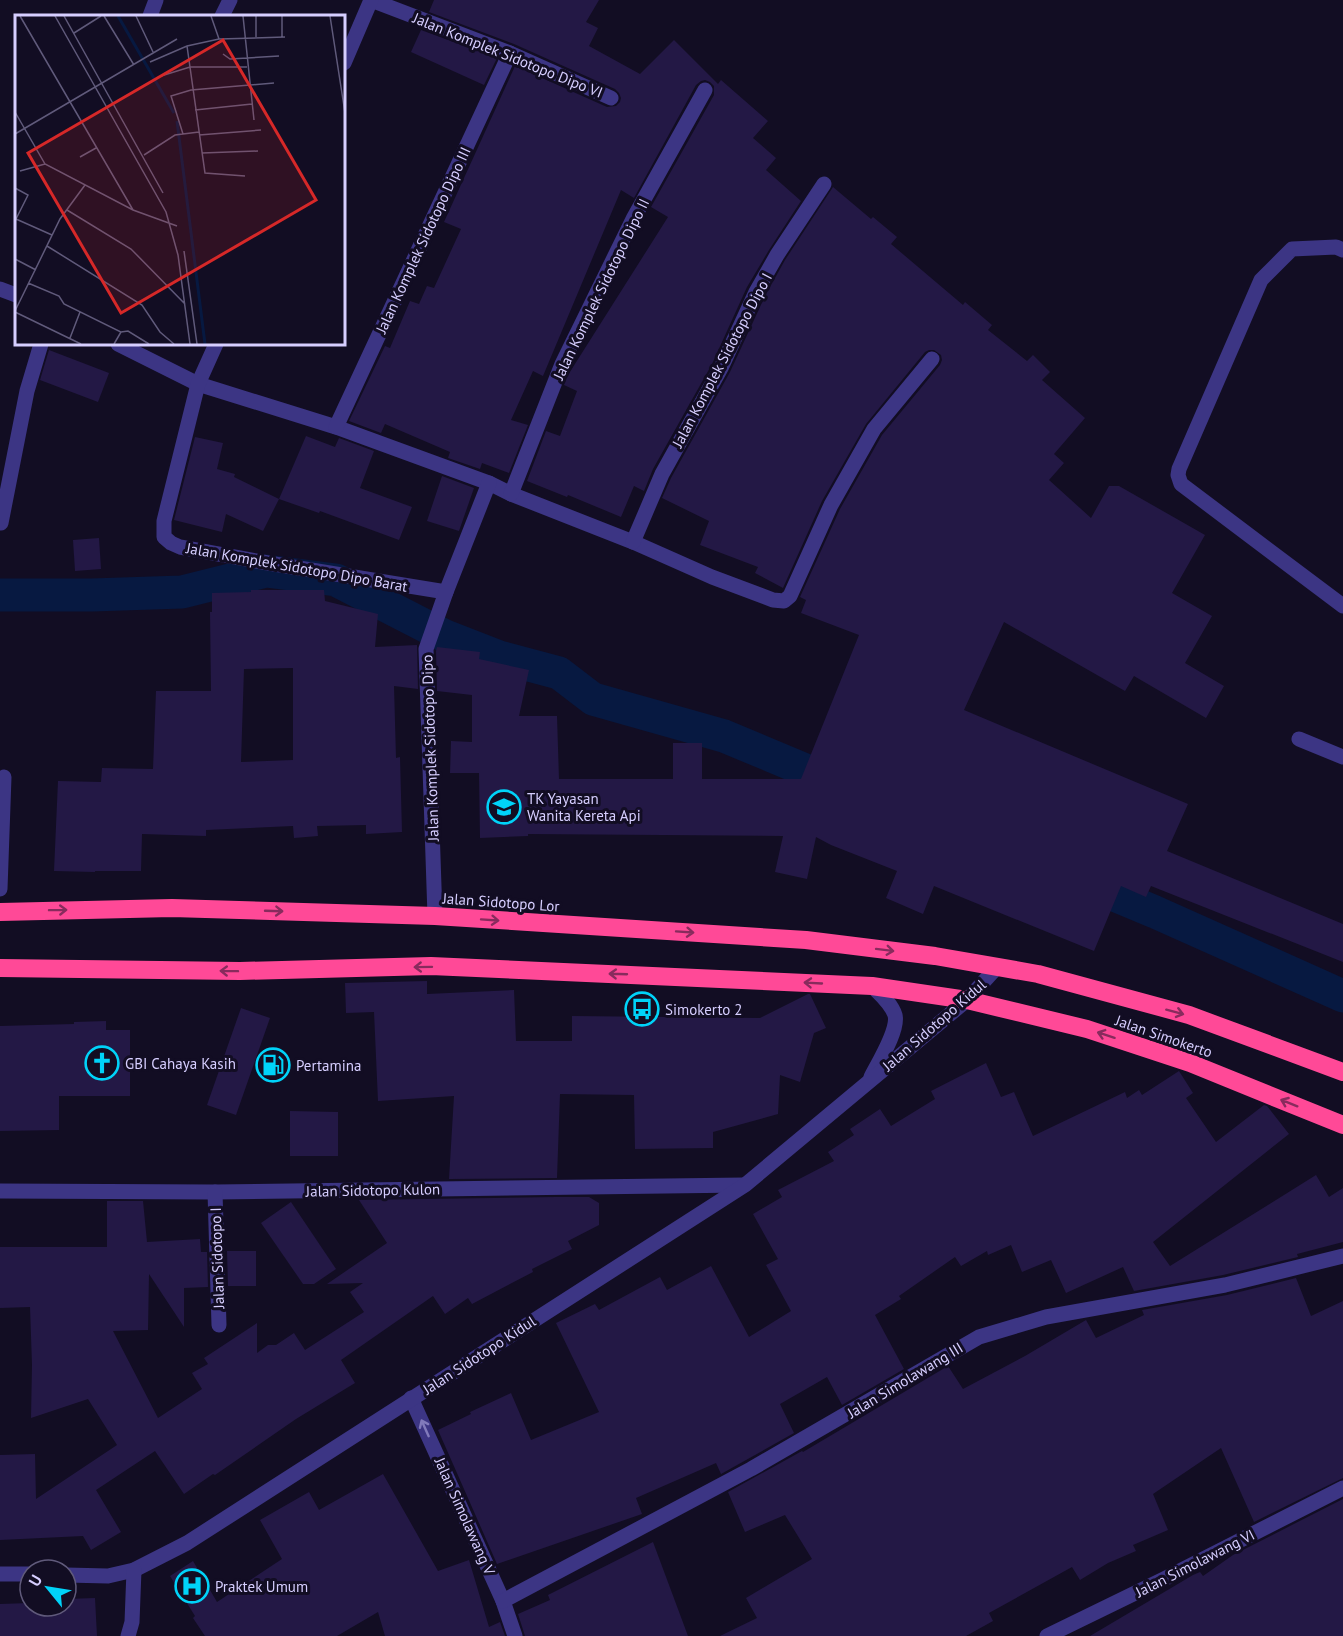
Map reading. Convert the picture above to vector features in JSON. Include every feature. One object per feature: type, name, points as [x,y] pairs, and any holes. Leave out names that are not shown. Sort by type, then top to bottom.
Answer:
[{"type":"highway","name":"Jalan Sidotopo Lor","points":[[0,912],[172,908],[435,916],[806,939],[998,966]]},
{"type":"highway","points":[[0,968],[240,971],[431,966],[872,986],[967,1000]]},
{"type":"highway","name":"Jalan Simokerto","points":[[998,966],[1038,974],[1189,1016],[1343,1072]]},
{"type":"highway","name":"Jalan Simokerto","points":[[967,1000],[1086,1029],[1190,1063],[1343,1125]]},
{"type":"street","points":[[150,15],[156,0]]},
{"type":"street","points":[[222,15],[230,0]]},
{"type":"street","points":[[345,61],[371,0]]},
{"type":"street","name":"Jalan Komplek Sidotopo Dipo VI","points":[[371,0],[510,53],[611,98]]},
{"type":"street","name":"Jalan Komplek Sidotopo Dipo III","points":[[336,427],[510,53]]},
{"type":"street","name":"Jalan Komplek Sidotopo Dipo II","points":[[511,494],[562,364],[633,219],[705,90]]},
{"type":"street","name":"Jalan Komplek Sidotopo Dipo I","points":[[633,543],[662,474],[721,368],[756,292],[777,255],[824,184]]},
{"type":"street","points":[[1343,250],[1336,247],[1292,249],[1261,280],[1178,475],[1181,484],[1343,606]]},
{"type":"street","points":[[0,289],[15,295]]},
{"type":"street","points":[[1,523],[27,391],[41,345]]},
{"type":"street","points":[[120,345],[198,384],[336,427],[489,483],[712,577],[773,600],[784,601],[790,596],[831,505],[874,429],[932,359]]},
{"type":"street","name":"Jalan Komplek Sidotopo Dipo Barat","points":[[216,345],[198,384],[164,521],[164,537],[180,547],[446,592]]},
{"type":"street","name":"Jalan Komplek Sidotopo Dipo","points":[[435,916],[426,649],[489,483]]},
{"type":"street","points":[[1299,739],[1343,757]]},
{"type":"street","points":[[0,889],[4,777]]},
{"type":"street","name":"Jalan Sidotopo Kidul","points":[[78,1575],[108,1576],[134,1570],[187,1543],[746,1185],[967,1000],[998,966]]},
{"type":"street","name":"Jalan Sidotopo Kidul","points":[[868,1082],[895,1029],[896,1017],[888,1002],[872,986]]},
{"type":"street","name":"Jalan Sidotopo Kulon","points":[[0,1191],[216,1192],[746,1185]]},
{"type":"street","name":"Jalan Sidotopo I","points":[[216,1192],[219,1325]]},
{"type":"street","name":"Jalan Simolawang III","points":[[503,1601],[751,1469],[979,1336],[1046,1317],[1226,1285],[1343,1256]]},
{"type":"street","name":"Jalan Simolawang V","points":[[411,1398],[503,1601],[515,1636]]},
{"type":"street","name":"Jalan Simolawang VI","points":[[1047,1636],[1343,1488]]},
{"type":"street","points":[[128,1636],[132,1622],[134,1570]]},
{"type":"street","points":[[0,1574],[18,1574]]},
{"type":"building","points":[[434,0],[599,0],[586,22],[598,28],[589,46],[640,74],[674,40],[718,84],[721,80],[768,121],[753,138],[776,158],[766,170],[801,201],[747,287],[712,364],[653,469],[644,491],[634,486],[621,517],[527,481],[546,431],[560,436],[577,391],[564,385],[568,375],[668,217],[651,207],[714,95],[714,86],[705,80],[696,85],[634,198],[621,190],[543,376],[533,371],[511,420],[528,425],[509,473],[482,463],[480,469],[448,458],[450,452],[385,424],[381,433],[349,421],[385,346],[390,348],[410,301],[419,304],[427,286],[434,288],[461,229],[444,222],[515,66],[607,107],[616,106],[621,98],[615,89],[514,44],[429,12]]},
{"type":"building","points":[[421,30],[497,58],[484,85],[411,52]]},
{"type":"building","points":[[833,187],[871,219],[873,217],[897,237],[891,244],[963,305],[965,302],[992,325],[988,330],[1027,361],[1033,355],[1050,372],[1042,380],[1085,418],[1054,454],[1064,463],[1049,480],[1091,518],[1109,486],[1119,486],[1205,535],[1172,593],[1212,616],[1185,663],[1224,686],[1206,718],[1134,676],[1125,691],[1004,622],[964,710],[1188,804],[1167,851],[1343,924],[1343,962],[1151,886],[1146,897],[1121,886],[1094,951],[934,886],[923,914],[886,898],[897,871],[816,837],[807,879],[775,872],[783,836],[528,834],[528,836],[480,838],[479,773],[450,773],[451,741],[472,742],[472,695],[437,691],[437,647],[480,652],[479,659],[529,670],[519,716],[557,716],[559,779],[673,779],[673,743],[702,743],[702,779],[801,779],[859,635],[801,613],[806,600],[800,597],[840,509],[882,435],[940,365],[941,355],[934,350],[925,352],[866,424],[822,501],[783,588],[755,573],[758,567],[700,545],[709,521],[662,498],[730,372],[765,296],[785,260]]},
{"type":"building","points":[[49,350],[109,373],[98,402],[40,380]]},
{"type":"building","points":[[306,436],[335,447],[339,438],[374,451],[360,488],[412,507],[399,540],[320,511],[319,513],[279,499]]},
{"type":"building","points":[[195,437],[223,443],[217,469],[235,474],[234,477],[279,499],[263,531],[226,514],[222,532],[174,520]]},
{"type":"building","points":[[442,476],[474,488],[459,531],[427,521]]},
{"type":"building","points":[[99,538],[101,569],[75,571],[73,540]]},
{"type":"building","points":[[251,590],[324,590],[325,601],[378,614],[375,647],[417,645],[418,689],[394,686],[396,758],[400,757],[402,832],[366,834],[366,825],[317,826],[318,836],[294,838],[293,826],[206,830],[206,836],[142,834],[141,871],[54,871],[58,781],[101,782],[102,768],[153,769],[156,691],[211,691],[210,612],[212,612],[212,593],[251,592]],"holes":[[[293,668],[293,760],[241,762],[244,669]]]},
{"type":"building","points":[[427,981],[427,994],[514,990],[516,1041],[572,1041],[572,1016],[760,1018],[808,994],[826,1028],[814,1033],[800,1082],[780,1075],[778,1114],[713,1132],[713,1148],[635,1149],[634,1095],[560,1094],[557,1178],[449,1179],[454,1096],[378,1101],[374,1012],[346,1013],[345,983]]},
{"type":"building","points":[[241,1008],[270,1018],[236,1115],[207,1105]]},
{"type":"building","points":[[106,1021],[106,1030],[130,1030],[130,1096],[59,1096],[59,1130],[0,1131],[0,1026]]},
{"type":"building","points":[[986,1063],[1001,1097],[1014,1092],[1033,1136],[1125,1092],[1127,1098],[1139,1090],[1142,1095],[1179,1071],[1193,1093],[1186,1098],[1216,1142],[1264,1105],[1267,1106],[1289,1134],[1153,1242],[1170,1266],[1316,1175],[1329,1197],[1343,1188],[1343,1242],[1297,1254],[1298,1257],[1223,1275],[1134,1291],[1123,1267],[1066,1293],[1051,1260],[1022,1272],[1011,1245],[988,1255],[987,1251],[961,1266],[955,1257],[899,1296],[901,1299],[875,1315],[904,1369],[842,1405],[827,1377],[780,1404],[794,1433],[721,1474],[716,1463],[636,1498],[642,1514],[497,1564],[438,1430],[511,1393],[531,1440],[599,1412],[556,1323],[595,1304],[599,1310],[660,1277],[667,1290],[711,1266],[749,1337],[791,1311],[766,1265],[778,1259],[753,1214],[782,1197],[778,1190],[834,1161],[828,1152],[854,1135],[850,1129],[880,1109],[891,1126],[935,1099],[931,1091]]},
{"type":"building","points":[[290,1111],[338,1112],[338,1156],[290,1156]]},
{"type":"building","points":[[589,1197],[599,1203],[599,1225],[568,1241],[572,1249],[472,1304],[468,1298],[445,1314],[433,1296],[341,1360],[355,1383],[296,1419],[184,1494],[155,1451],[96,1490],[121,1532],[91,1550],[83,1536],[0,1540],[0,1455],[35,1454],[36,1499],[117,1445],[88,1399],[31,1418],[30,1307],[0,1308],[0,1247],[107,1247],[107,1201],[143,1201],[147,1242],[200,1239],[201,1252],[207,1252],[208,1287],[184,1288],[184,1327],[149,1274],[148,1330],[113,1331],[158,1418],[202,1389],[192,1373],[208,1364],[204,1358],[257,1323],[257,1353],[268,1345],[276,1345],[294,1333],[305,1350],[364,1312],[350,1292],[363,1283],[327,1284],[387,1243],[359,1200]]},
{"type":"building","points":[[291,1202],[336,1269],[314,1284],[303,1284],[261,1223]]},
{"type":"building","points":[[227,1251],[256,1251],[256,1286],[228,1286]]},
{"type":"building","points":[[1296,1278],[1311,1316],[1343,1301],[1343,1478],[1254,1522],[1221,1448],[1153,1494],[1168,1530],[1133,1545],[1136,1551],[1108,1563],[1080,1580],[1072,1567],[989,1613],[993,1621],[966,1636],[720,1636],[757,1618],[746,1598],[812,1559],[785,1515],[745,1532],[728,1492],[803,1452],[948,1366],[963,1389],[1086,1320],[1096,1338],[1144,1315],[1142,1310],[1227,1295]]},
{"type":"building","points":[[383,1474],[438,1571],[469,1560],[489,1627],[500,1622],[505,1636],[385,1636],[378,1612],[337,1636],[205,1636],[170,1576],[193,1561],[217,1602],[282,1559],[260,1520],[309,1492],[319,1510]]},
{"type":"building","points":[[1343,1499],[1343,1636],[1090,1636],[1193,1575],[1200,1572],[1203,1576],[1233,1555]]},
{"type":"building","points":[[653,1542],[688,1636],[525,1636],[518,1614],[550,1600],[548,1595]]},
{"type":"building","points":[[95,1598],[97,1636],[0,1636],[0,1604],[18,1603],[18,1618],[78,1618],[78,1599]]},
{"type":"waterway","points":[[0,595],[182,592],[266,571],[336,580],[445,636],[499,657],[559,673],[593,699],[724,736],[846,787]]},
{"type":"waterway","points":[[1076,879],[1343,996]]},
{"type":"place","name":"TK Yayasan Wanita Kereta Api","points":[[504,807]]},
{"type":"place","name":"Simokerto 2","points":[[642,1009]]},
{"type":"place","name":"GBI Cahaya Kasih","points":[[102,1063]]},
{"type":"place","name":"Pertamina","points":[[273,1065]]},
{"type":"place","name":"Praktek Umum","points":[[192,1586]]}]
